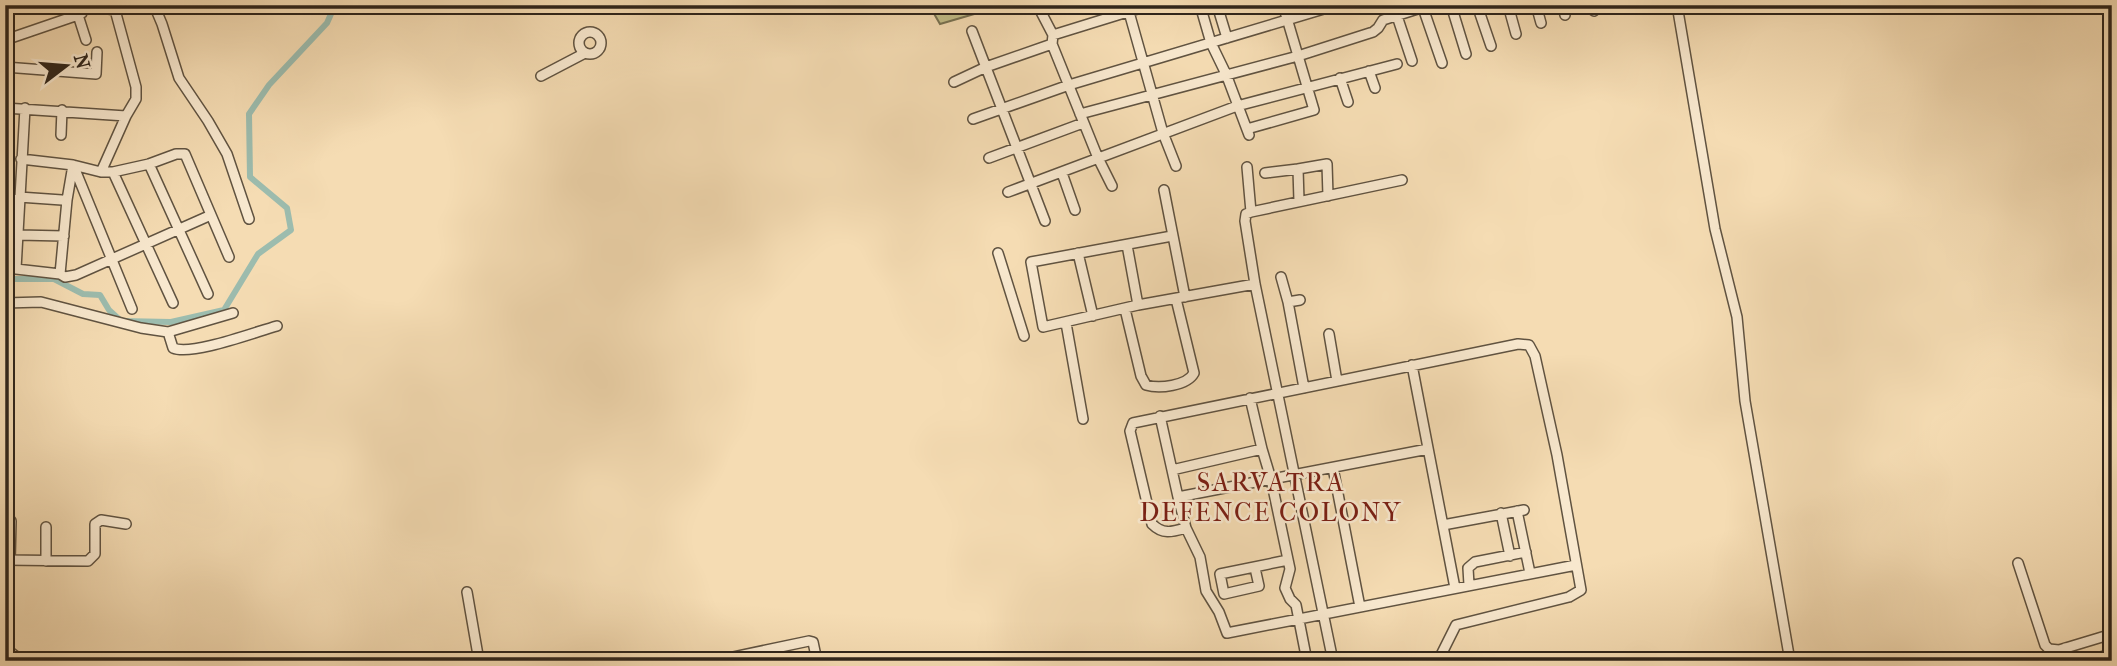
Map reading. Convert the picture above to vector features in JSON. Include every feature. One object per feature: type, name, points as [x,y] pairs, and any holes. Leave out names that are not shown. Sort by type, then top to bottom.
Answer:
[{"type":"street","points":[[32,5],[47,5]]},
{"type":"street","points":[[5,40],[78,15],[84,5],[115,8],[136,87],[136,99],[101,172]]},
{"type":"street","points":[[154,5],[179,78],[227,154],[249,219]]},
{"type":"street","points":[[954,82],[1128,9],[1150,5]]},
{"type":"street","points":[[1200,5],[1211,43],[1248,132],[1314,110],[1283,5]]},
{"type":"street","points":[[973,118],[1069,85],[1337,5]]},
{"type":"street","points":[[1451,5],[1466,54]]},
{"type":"street","points":[[1478,5],[1491,46]]},
{"type":"street","points":[[1508,5],[1516,34]]},
{"type":"street","points":[[1536,5],[1541,23]]},
{"type":"street","points":[[1677,5],[1715,229],[1737,317],[1745,401],[1790,661]]},
{"type":"street","points":[[1220,6],[1227,38]]},
{"type":"street","points":[[989,158],[1082,118],[1152,94],[1373,32],[1383,20],[1402,11],[1425,6],[1442,63]]},
{"type":"street","points":[[1128,9],[1163,133],[1176,166]]},
{"type":"street","points":[[1402,11],[1412,61]]},
{"type":"street","points":[[1041,12],[1098,158],[1112,186]]},
{"type":"street","points":[[78,15],[86,40]]},
{"type":"street","points":[[972,31],[1045,221]]},
{"type":"street","points":[[5,67],[96,74],[97,52]]},
{"type":"street","points":[[541,76],[585,53]]},
{"type":"street","points":[[1009,192],[1237,106],[1396,64]]},
{"type":"street","points":[[1369,71],[1375,88]]},
{"type":"street","points":[[1340,78],[1348,102]]},
{"type":"street","points":[[5,108],[126,116]]},
{"type":"street","points":[[25,108],[16,269],[76,275],[211,215]]},
{"type":"street","points":[[61,135],[62,110]]},
{"type":"street","points":[[21,159],[113,172],[149,164],[176,154],[185,154],[229,257]]},
{"type":"street","points":[[149,164],[208,294]]},
{"type":"street","points":[[1265,173],[1327,164],[1328,197]]},
{"type":"street","points":[[61,274],[66,200],[73,165]]},
{"type":"street","points":[[73,165],[132,309]]},
{"type":"street","points":[[1247,167],[1251,212]]},
{"type":"street","points":[[1298,169],[1299,201]]},
{"type":"street","points":[[113,172],[173,303]]},
{"type":"street","points":[[1062,173],[1075,210]]},
{"type":"street","points":[[1333,661],[1255,284],[1246,214],[1402,180]]},
{"type":"street","points":[[1125,309],[1141,376],[1146,385],[1159,387],[1191,379],[1194,373],[1164,190]]},
{"type":"street","points":[[5,201],[62,200]]},
{"type":"street","points":[[18,234],[64,236]]},
{"type":"street","points":[[1172,236],[1031,262],[1043,327],[1138,305],[1255,284]]},
{"type":"street","points":[[1126,245],[1138,305]]},
{"type":"street","points":[[998,253],[1024,336]]},
{"type":"street","points":[[1078,253],[1093,316]]},
{"type":"street","points":[[1281,276],[1304,388]]},
{"type":"street","points":[[1287,302],[1300,300]]},
{"type":"street","points":[[5,303],[41,302],[141,328],[167,332],[233,313]]},
{"type":"street","points":[[1066,323],[1083,419]]},
{"type":"street","points":[[167,332],[173,348],[180,351],[210,346],[277,326]]},
{"type":"street","points":[[1329,334],[1338,381]]},
{"type":"street","points":[[1186,528],[1159,531],[1152,524],[1130,427],[1133,423],[1527,344],[1533,349],[1582,586],[1578,594],[1456,625],[1438,661]]},
{"type":"street","points":[[1412,365],[1455,588]]},
{"type":"street","points":[[1250,398],[1290,569],[1285,588],[1295,603],[1307,661]]},
{"type":"street","points":[[1160,416],[1186,528],[1199,557],[1206,591],[1219,612],[1227,633],[1576,565]]},
{"type":"street","points":[[1172,470],[1262,449]]},
{"type":"street","points":[[1178,497],[1428,449]]},
{"type":"street","points":[[1333,468],[1360,607]]},
{"type":"street","points":[[1443,525],[1521,510],[1530,573]]},
{"type":"street","points":[[1501,513],[1510,556]]},
{"type":"street","points":[[11,521],[8,560],[88,561],[94,554],[95,524],[101,520],[126,524]]},
{"type":"street","points":[[46,527],[46,561]]},
{"type":"street","points":[[1469,585],[1468,573],[1471,565],[1526,552]]},
{"type":"street","points":[[1255,568],[1288,560]]},
{"type":"street","points":[[2018,563],[2045,645],[2052,650],[2065,648],[2112,634]]},
{"type":"street","points":[[467,592],[479,661]]},
{"type":"street","points":[[714,661],[809,641],[813,642],[817,661]]},
{"type":"street","points":[[5,648],[22,661]]},
{"type":"street","points":[[2065,648],[2068,661]]},
{"type":"street","points":[[2085,661],[2112,654]]},
{"type":"shaded area","points":[[929,5],[1005,5],[940,24]]},
{"type":"waterway","points":[[5,279],[54,279],[83,294],[100,295],[109,310],[121,321],[171,322],[224,310],[258,254],[291,230],[287,208],[250,177],[249,114],[269,85],[327,23],[335,5]]},
{"type":"district","name":"SARVATRA DEFENCE COLONY","points":[[1271,497]]}]
